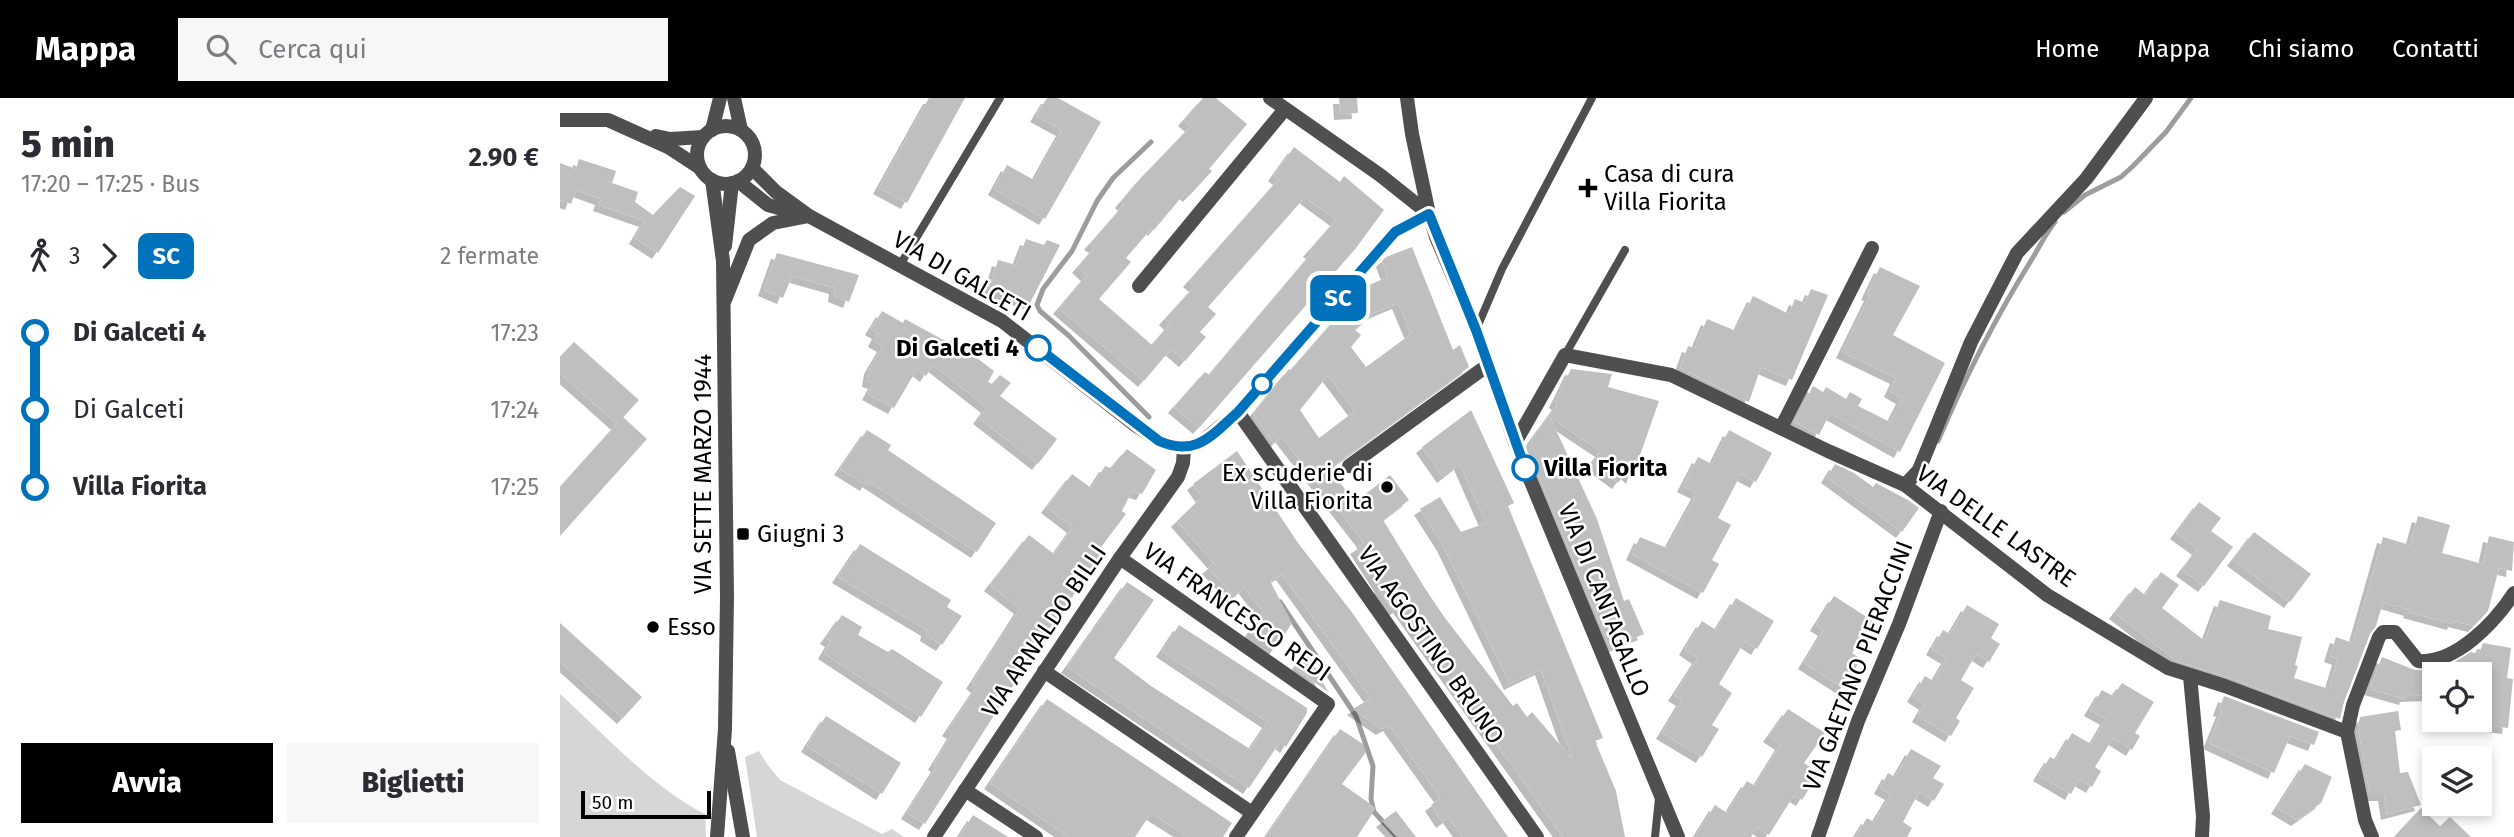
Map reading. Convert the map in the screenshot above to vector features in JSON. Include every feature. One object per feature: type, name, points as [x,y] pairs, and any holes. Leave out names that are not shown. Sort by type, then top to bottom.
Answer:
[{"type":"street","points":[[700,168],[697,152],[707,134],[720,98]]},
{"type":"street","points":[[560,120],[608,120],[642,134],[700,168],[712,180],[735,182],[752,168],[755,151],[753,143],[741,130],[734,98]]},
{"type":"street","points":[[1184,448],[1199,444],[1238,412],[1395,232],[1429,214],[1380,175],[1270,98]]},
{"type":"street","name":"VIA DI CANTAGALLO","points":[[1408,98],[1412,134],[1429,214],[1476,330],[1515,443],[1678,837]]},
{"type":"street","points":[[1905,485],[1919,470],[1971,342],[2017,253],[2086,179],[2146,98]]},
{"type":"street","points":[[1139,286],[1285,109]]},
{"type":"street","points":[[642,134],[670,139],[707,134],[726,126],[741,130]]},
{"type":"street","name":"VIA DI GALCETI","points":[[752,168],[776,192],[808,216],[1002,321],[1135,425],[1159,441],[1184,448]]},
{"type":"street","name":"VIA SETTE MARZO 1944","points":[[712,180],[723,261],[725,300],[725,729]]},
{"type":"street","name":"VIA DI GALCETI","points":[[735,182],[768,205],[808,216]]},
{"type":"street","name":"VIA SETTE MARZO 1944","points":[[723,261],[735,182]]},
{"type":"street","points":[[725,300],[749,240],[773,223],[808,216]]},
{"type":"street","points":[[1781,428],[1872,248]]},
{"type":"street","points":[[1515,443],[1565,355]]},
{"type":"street","name":"VIA DELLE LASTRE","points":[[1565,355],[1671,375],[1905,485],[2047,595],[2168,668],[2347,732]]},
{"type":"street","points":[[1349,466],[1488,365]]},
{"type":"street","name":"VIA AGOSTINO BRUNO","points":[[1238,412],[1537,837]]},
{"type":"street","name":"VIA ARNALDO BILLI","points":[[934,837],[1119,558],[1178,477],[1184,448]]},
{"type":"street","name":"VIA GAETANO PIERACCINI","points":[[1818,837],[1858,721],[1899,624],[1941,511]]},
{"type":"street","name":"VIA FRANCESCO REDI","points":[[1119,558],[1328,704],[1252,813]]},
{"type":"street","points":[[2372,837],[2365,820],[2347,732],[2353,705],[2379,636],[2383,632],[2395,632],[2418,661],[2438,660],[2481,633],[2500,614],[2514,593]]},
{"type":"street","points":[[1044,671],[1252,813],[1236,837]]},
{"type":"street","points":[[2190,676],[2203,816],[2202,837]]},
{"type":"street","points":[[717,837],[725,729]]},
{"type":"street","points":[[725,729],[743,837]]},
{"type":"street","points":[[965,790],[1036,837]]},
{"type":"lane","points":[[900,265],[1000,98]]},
{"type":"lane","points":[[1476,330],[1502,269],[1592,98]]},
{"type":"lane","points":[[1565,355],[1625,250]]},
{"type":"lane","points":[[1655,837],[1660,795]]},
{"type":"shaded area","points":[[560,694],[648,775],[705,814],[706,837],[560,837]]},
{"type":"shaded area","points":[[759,751],[780,780],[882,834],[892,829],[904,837],[757,837],[745,757]]},
{"type":"building","points":[[929,98],[965,98],[907,203],[879,188]]},
{"type":"building","points":[[1047,98],[1058,98],[1101,122],[1045,219],[994,189],[1007,165],[1034,180],[1062,130],[1036,116]]},
{"type":"building","points":[[1203,98],[1216,98],[1247,124],[1209,169],[1212,171],[1189,196],[1185,193],[1126,258],[1131,262],[1099,299],[1152,345],[1170,324],[1165,319],[1195,286],[1189,281],[1279,179],[1274,175],[1294,147],[1340,182],[1344,176],[1384,210],[1356,248],[1199,428],[1174,407],[1205,372],[1209,375],[1312,253],[1309,251],[1336,220],[1305,197],[1208,307],[1216,314],[1200,332],[1206,337],[1185,361],[1171,349],[1144,381],[1059,308],[1087,275],[1078,267],[1095,247],[1090,244],[1124,205],[1121,202],[1140,179],[1191,126],[1184,120]]},
{"type":"building","points":[[1339,98],[1357,98],[1358,113],[1340,114]]},
{"type":"building","points":[[579,159],[616,171],[612,183],[638,192],[635,202],[653,215],[680,187],[695,196],[658,253],[635,238],[645,221],[599,205],[601,199],[576,190],[571,204],[560,200],[560,163],[576,169]]},
{"type":"building","points":[[1026,239],[1044,245],[1047,240],[1060,245],[1030,303],[989,289],[998,260],[1016,265]]},
{"type":"building","points":[[1412,247],[1453,350],[1460,345],[1469,367],[1329,469],[1355,502],[1390,475],[1409,500],[1383,520],[1426,590],[1513,706],[1517,703],[1527,717],[1532,712],[1573,760],[1541,669],[1510,684],[1443,545],[1420,509],[1440,497],[1461,532],[1486,523],[1460,464],[1443,477],[1422,447],[1471,410],[1514,503],[1508,506],[1603,738],[1595,741],[1616,791],[1625,837],[1563,837],[1399,607],[1393,611],[1356,548],[1364,543],[1281,436],[1274,444],[1253,414],[1289,369],[1291,370],[1338,316],[1336,314],[1357,290],[1388,277],[1382,261]],"holes":[[[1398,303],[1411,334],[1366,367],[1351,347],[1361,335],[1355,330],[1374,313]],[[1328,375],[1355,411],[1319,438],[1300,410]]]},
{"type":"building","points":[[777,253],[859,275],[849,302],[834,296],[835,288],[792,276],[783,298],[764,290]]},
{"type":"building","points":[[1880,267],[1920,286],[1893,335],[1945,363],[1900,452],[1830,413],[1819,435],[1795,422],[1813,386],[1823,392],[1826,387],[1846,399],[1850,392],[1862,399],[1858,406],[1890,422],[1902,398],[1890,391],[1896,378],[1842,352],[1870,295],[1867,294]]},
{"type":"building","points":[[1811,289],[1828,295],[1792,380],[1761,367],[1749,402],[1680,368],[1688,346],[1695,348],[1707,319],[1736,331],[1753,296],[1789,314],[1795,299],[1805,303]]},
{"type":"building","points":[[882,311],[903,323],[905,319],[949,343],[952,339],[994,371],[988,382],[992,384],[1000,375],[1011,383],[1000,396],[1057,439],[1038,464],[979,418],[987,407],[933,365],[926,376],[917,369],[894,408],[868,394],[874,383],[868,381],[870,368],[883,346],[874,341],[878,333],[871,329]]},
{"type":"building","points":[[574,342],[639,400],[617,424],[560,373],[560,357]]},
{"type":"building","points":[[1571,369],[1612,374],[1608,387],[1659,401],[1632,478],[1626,472],[1618,483],[1591,463],[1601,451],[1550,417],[1597,519],[1624,601],[1629,599],[1644,634],[1610,648],[1529,452],[1533,438],[1558,404],[1555,402]]},
{"type":"building","points":[[623,417],[647,439],[560,536],[560,487]]},
{"type":"building","points":[[867,430],[891,445],[888,450],[996,523],[977,552],[868,481],[866,485],[840,469]]},
{"type":"building","points":[[1729,430],[1772,453],[1756,482],[1741,474],[1718,518],[1731,525],[1712,560],[1719,564],[1703,593],[1632,554],[1640,537],[1667,548],[1697,493],[1683,486],[1698,457],[1712,464]]},
{"type":"building","points":[[1127,449],[1156,470],[1142,494],[1132,491],[1122,511],[1126,514],[1098,551],[1103,554],[1045,635],[925,824],[907,813],[937,766],[934,764],[953,733],[948,730],[977,687],[972,683],[1020,608],[990,585],[1029,535],[1054,554],[1073,527],[1047,507],[1072,474],[1091,488],[1105,466],[1111,468]]},
{"type":"building","points":[[1237,451],[1298,543],[1351,611],[1508,837],[1463,837],[1449,817],[1442,822],[1431,805],[1441,798],[1389,725],[1382,729],[1353,709],[1371,698],[1282,574],[1270,581],[1292,623],[1275,649],[1250,633],[1263,611],[1244,587],[1235,597],[1208,568],[1214,563],[1177,521],[1202,497],[1193,484]]},
{"type":"building","points":[[1835,464],[1854,473],[1873,487],[1876,483],[1919,508],[1902,532],[1827,477]]},
{"type":"building","points":[[2199,502],[2221,518],[2211,531],[2233,547],[2204,586],[2182,570],[2198,549],[2176,533]]},
{"type":"building","points":[[2418,516],[2450,525],[2442,553],[2483,564],[2489,536],[2514,542],[2512,571],[2499,568],[2488,611],[2474,626],[2454,621],[2453,624],[2383,602],[2376,626],[2370,634],[2344,702],[2340,719],[2177,661],[2115,613],[2135,587],[2145,595],[2161,572],[2179,585],[2162,608],[2205,641],[2220,600],[2271,616],[2268,629],[2302,637],[2294,678],[2329,689],[2338,659],[2330,656],[2336,637],[2353,643],[2383,537],[2410,545]]},
{"type":"building","points":[[2254,532],[2311,574],[2290,602],[2233,560]]},
{"type":"building","points":[[860,544],[951,600],[947,607],[962,616],[942,645],[926,635],[927,630],[838,577]]},
{"type":"building","points":[[1127,582],[1154,600],[1114,658],[1151,686],[1250,749],[1268,722],[1162,651],[1179,625],[1307,708],[1307,713],[1286,747],[1280,742],[1249,788],[1067,667]]},
{"type":"building","points":[[1834,596],[1873,621],[1852,653],[1861,659],[1843,688],[1804,663],[1824,630],[1816,625]]},
{"type":"building","points":[[1736,598],[1774,621],[1757,649],[1745,641],[1719,684],[1732,693],[1712,725],[1719,729],[1702,757],[1662,733],[1682,700],[1674,695],[1698,658],[1685,649],[1702,621],[1716,630]]},
{"type":"building","points":[[1967,605],[1999,624],[1991,638],[2000,644],[1989,662],[1976,654],[1961,680],[1974,688],[1956,718],[1960,721],[1951,736],[1918,716],[1925,704],[1913,696],[1925,676],[1933,681],[1947,658],[1932,649],[1943,630],[1950,634]]},
{"type":"building","points":[[842,615],[862,627],[858,635],[888,652],[892,649],[943,682],[921,717],[824,653],[831,641],[826,638]]},
{"type":"building","points":[[560,623],[642,697],[623,718],[560,661]]},
{"type":"building","points":[[2483,643],[2511,648],[2507,678],[2513,679],[2508,728],[2492,726],[2492,662],[2456,662],[2471,652],[2479,654]]},
{"type":"building","points":[[1307,651],[1328,692],[1295,668]]},
{"type":"building","points":[[2382,657],[2415,670],[2422,670],[2422,695],[2406,696],[2405,699],[2370,689]]},
{"type":"building","points":[[2122,683],[2154,702],[2135,733],[2140,736],[2132,750],[2113,738],[2095,767],[2101,771],[2092,787],[2079,779],[2071,794],[2039,775],[2050,757],[2056,760],[2072,733],[2091,744],[2106,719],[2090,710],[2102,690],[2113,696]]},
{"type":"building","points":[[2224,696],[2319,732],[2314,745],[2290,736],[2274,773],[2209,743],[2222,711],[2219,710]]},
{"type":"building","points":[[1047,699],[1232,823],[1223,837],[1189,837],[1151,813],[1135,837],[1069,837],[990,783]]},
{"type":"building","points":[[1788,709],[1825,733],[1804,763],[1819,773],[1802,800],[1794,795],[1769,835],[1757,827],[1751,837],[1695,837],[1715,805],[1727,813],[1747,781],[1755,786],[1781,744],[1769,736]]},
{"type":"building","points":[[2398,711],[2401,730],[2395,731],[2400,773],[2408,772],[2421,805],[2387,814],[2384,795],[2370,795],[2358,728],[2360,717]]},
{"type":"building","points":[[826,716],[901,763],[882,794],[807,746]]},
{"type":"building","points":[[1340,729],[1363,744],[1366,752],[1342,784],[1376,808],[1357,837],[1266,837]]},
{"type":"building","points":[[1911,749],[1941,766],[1933,778],[1944,784],[1934,801],[1919,792],[1903,822],[1912,828],[1907,837],[1855,837],[1867,818],[1874,822],[1891,794],[1880,788],[1888,773],[1895,777]]},
{"type":"building","points":[[2305,764],[2332,777],[2321,803],[2297,820],[2277,808]]},
{"type":"building","points":[[2421,808],[2422,816],[2429,816],[2440,826],[2450,817],[2471,837],[2394,837]]},
{"type":"building","points":[[1396,811],[1416,837],[1397,837],[1382,821]]},
{"type":"building","points":[[973,815],[1008,837],[959,837]]},
{"type":"waterway","points":[[2064,212],[2085,195],[2121,177],[2166,132],[2191,98]]},
{"type":"waterway","points":[[1149,417],[1068,335],[1040,311],[1037,305],[1043,289],[1072,251],[1097,201],[1113,178],[1151,142]]},
{"type":"waterway","points":[[1938,441],[1994,325],[2055,222]]},
{"type":"waterway","points":[[1280,602],[1356,716],[1373,766],[1371,799],[1374,812],[1397,837]]},
{"type":"bus line","name":"SC","points":[[1038,348],[1159,441],[1170,446],[1191,447],[1199,444],[1238,412],[1395,232],[1429,214],[1436,237],[1476,330],[1525,468]]},
{"type":"place","name":"Casa di cura Villa Fiorita","points":[[1588,188]]},
{"type":"place","name":"Di Galceti 4","points":[[1038,348]]},
{"type":"place","name":"Villa Fiorita","points":[[1525,468]]},
{"type":"place","name":"Ex scuderie di Villa Fiorita","points":[[1387,487]]},
{"type":"place","name":"Giugni 3","points":[[743,534]]},
{"type":"place","name":"Esso","points":[[653,627]]}]
